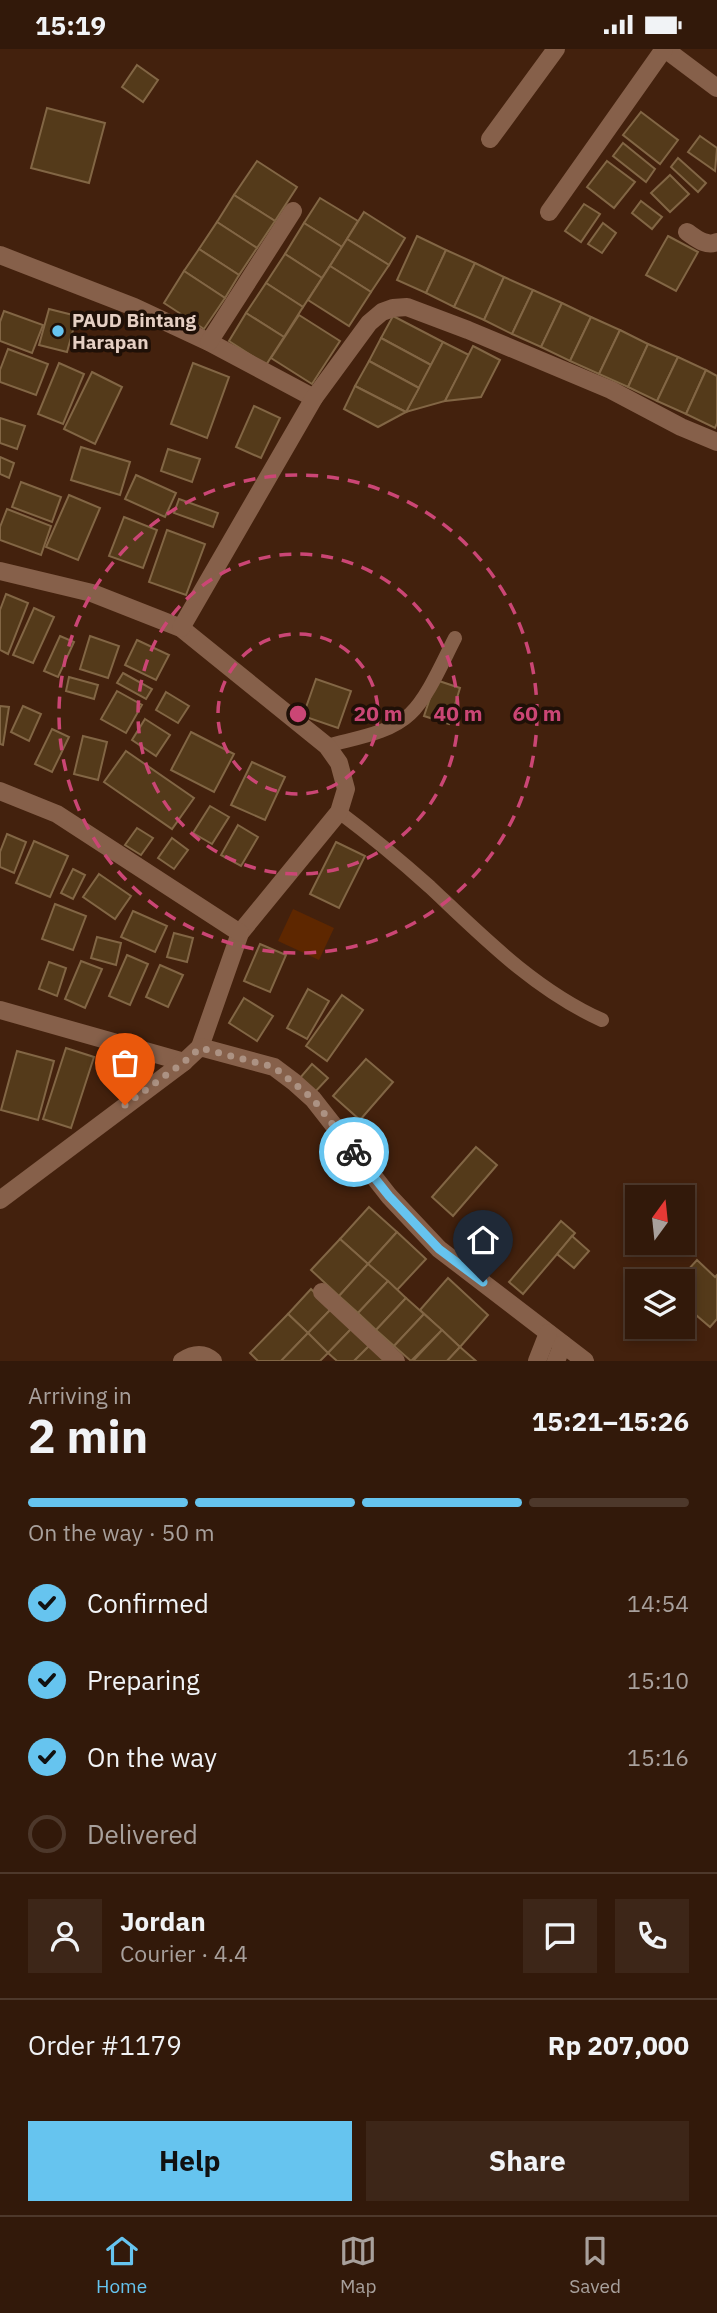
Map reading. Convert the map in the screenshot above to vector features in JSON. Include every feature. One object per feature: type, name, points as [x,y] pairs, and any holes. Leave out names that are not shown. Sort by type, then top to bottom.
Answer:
[{"type":"street","points":[[490,139],[556,49]]},
{"type":"street","points":[[549,212],[664,49],[717,88]]},
{"type":"street","points":[[209,342],[293,211]]},
{"type":"street","points":[[687,232],[703,242],[717,242]]},
{"type":"street","points":[[0,255],[134,307],[209,342],[314,398]]},
{"type":"street","points":[[181,628],[314,398],[369,323],[382,312],[393,308],[407,307],[611,390],[681,427],[717,442]]},
{"type":"street","points":[[0,571],[92,593],[181,628],[327,745],[339,763],[346,789],[340,812],[240,933],[200,1048],[0,1200]]},
{"type":"street","points":[[0,791],[57,814],[240,933]]},
{"type":"street","points":[[0,1010],[184,1062]]},
{"type":"street","points":[[200,1048],[274,1067],[294,1082],[313,1099],[389,1196],[439,1249],[585,1361]]},
{"type":"street","points":[[322,1292],[396,1361]]},
{"type":"street","points":[[537,1361],[548,1333]]},
{"type":"street","points":[[556,1361],[563,1344]]},
{"type":"street","points":[[182,1361],[189,1356],[200,1354],[213,1361]]},
{"type":"lane","points":[[327,745],[386,729],[410,714],[419,703],[455,638]]},
{"type":"lane","points":[[340,812],[431,888],[462,920],[548,991],[572,1007],[602,1020]]},
{"type":"shaded area","points":[[293,909],[334,928],[319,960],[278,941]]},
{"type":"building","points":[[137,65],[158,80],[143,102],[122,87]]},
{"type":"building","points":[[47,108],[105,123],[89,183],[31,168]]},
{"type":"building","points":[[641,112],[678,140],[660,164],[623,135]]},
{"type":"building","points":[[700,136],[717,148],[715,171],[688,152]]},
{"type":"building","points":[[623,143],[655,169],[646,182],[613,156]]},
{"type":"building","points":[[678,158],[706,183],[698,192],[671,167]]},
{"type":"building","points":[[257,161],[297,187],[275,221],[234,195]]},
{"type":"building","points":[[607,161],[635,182],[614,208],[587,187]]},
{"type":"building","points":[[670,175],[689,194],[670,212],[651,193]]},
{"type":"building","points":[[234,195],[275,221],[257,248],[217,222]]},
{"type":"building","points":[[320,198],[358,221],[342,247],[304,223]]},
{"type":"building","points":[[641,201],[662,217],[652,229],[632,213]]},
{"type":"building","points":[[584,204],[600,214],[581,242],[565,231]]},
{"type":"building","points":[[364,212],[405,238],[389,265],[347,239]]},
{"type":"building","points":[[217,222],[257,248],[239,275],[199,249]]},
{"type":"building","points":[[304,223],[342,247],[322,278],[285,254]]},
{"type":"building","points":[[603,223],[616,233],[602,253],[588,244]]},
{"type":"building","points":[[417,236],[446,250],[426,293],[397,280]]},
{"type":"building","points":[[668,236],[698,252],[676,291],[646,275]]},
{"type":"building","points":[[347,239],[389,265],[371,292],[330,266]]},
{"type":"building","points":[[199,249],[239,275],[225,298],[184,271]]},
{"type":"building","points":[[446,250],[475,263],[454,307],[426,293]]},
{"type":"building","points":[[285,254],[322,278],[303,307],[266,283]]},
{"type":"building","points":[[475,263],[504,277],[484,320],[454,307]]},
{"type":"building","points":[[330,266],[371,292],[349,326],[308,300]]},
{"type":"building","points":[[184,271],[225,298],[204,329],[164,303]]},
{"type":"building","points":[[504,277],[533,290],[512,334],[484,320]]},
{"type":"building","points":[[266,283],[303,307],[284,337],[246,313]]},
{"type":"building","points":[[533,290],[562,303],[541,347],[512,334]]},
{"type":"building","points":[[562,303],[591,317],[570,361],[541,347]]},
{"type":"building","name":"PAUD Bintang Harapan","points":[[49,309],[77,316],[67,352],[39,345]]},
{"type":"building","points":[[4,311],[43,325],[32,353],[0,341],[0,322]]},
{"type":"building","points":[[246,313],[284,337],[266,365],[229,341]]},
{"type":"building","points":[[299,315],[340,341],[312,384],[271,358]]},
{"type":"building","points":[[393,316],[443,342],[431,365],[381,338]]},
{"type":"building","points":[[591,317],[620,330],[599,374],[570,361]]},
{"type":"building","points":[[620,330],[648,344],[628,387],[599,374]]},
{"type":"building","points":[[381,338],[431,365],[419,388],[369,361]]},
{"type":"building","points":[[443,342],[469,355],[445,401],[406,412]]},
{"type":"building","points":[[648,344],[678,357],[657,401],[628,387]]},
{"type":"building","points":[[473,346],[500,360],[481,397],[445,401]]},
{"type":"building","points":[[8,349],[48,364],[36,395],[0,382],[0,370]]},
{"type":"building","points":[[678,357],[706,370],[686,414],[657,401]]},
{"type":"building","points":[[369,361],[419,388],[406,412],[355,386]]},
{"type":"building","points":[[59,363],[84,374],[63,424],[38,414]]},
{"type":"building","points":[[193,363],[229,377],[207,438],[171,424]]},
{"type":"building","points":[[706,370],[717,376],[715,428],[686,414]]},
{"type":"building","points":[[92,372],[122,387],[95,444],[64,429]]},
{"type":"building","points":[[355,386],[406,412],[378,427],[344,409]]},
{"type":"building","points":[[254,406],[280,418],[261,458],[236,447]]},
{"type":"building","points":[[0,418],[25,426],[17,449],[0,443]]},
{"type":"building","points":[[81,447],[130,462],[120,495],[71,480]]},
{"type":"building","points":[[168,449],[200,459],[192,482],[161,471]]},
{"type":"building","points":[[0,457],[14,463],[9,478],[0,474]]},
{"type":"building","points":[[136,475],[176,493],[165,517],[125,499]]},
{"type":"building","points":[[21,482],[61,497],[52,522],[12,507]]},
{"type":"building","points":[[69,495],[100,508],[78,560],[46,547]]},
{"type":"building","points":[[179,499],[218,513],[213,527],[174,513]]},
{"type":"building","points":[[7,509],[51,526],[41,555],[0,540],[0,527]]},
{"type":"building","points":[[124,517],[157,530],[143,568],[109,556]]},
{"type":"building","points":[[167,530],[205,544],[186,595],[149,582]]},
{"type":"building","points":[[6,594],[28,603],[8,654],[0,650],[0,610]]},
{"type":"building","points":[[34,608],[54,617],[33,663],[13,655]]},
{"type":"building","points":[[60,636],[74,642],[58,677],[44,671]]},
{"type":"building","points":[[90,636],[119,646],[108,678],[80,669]]},
{"type":"building","points":[[137,640],[169,655],[156,680],[125,665]]},
{"type":"building","points":[[123,673],[152,689],[146,699],[117,683]]},
{"type":"building","points":[[69,677],[98,685],[94,699],[66,691]]},
{"type":"building","points":[[316,679],[351,691],[338,728],[303,716]]},
{"type":"building","points":[[436,680],[460,688],[449,724],[424,716]]},
{"type":"building","points":[[117,691],[142,705],[126,733],[101,719]]},
{"type":"building","points":[[166,692],[189,706],[178,723],[156,710]]},
{"type":"building","points":[[0,706],[9,707],[3,745],[0,744]]},
{"type":"building","points":[[23,706],[41,714],[29,741],[11,732]]},
{"type":"building","points":[[145,719],[170,735],[156,756],[132,740]]},
{"type":"building","points":[[52,729],[69,737],[52,772],[35,764]]},
{"type":"building","points":[[191,732],[234,754],[214,792],[171,770]]},
{"type":"building","points":[[83,736],[107,742],[98,780],[74,774]]},
{"type":"building","points":[[126,751],[194,798],[172,829],[104,782]]},
{"type":"building","points":[[252,762],[285,777],[265,820],[231,805]]},
{"type":"building","points":[[210,806],[229,817],[212,844],[193,833]]},
{"type":"building","points":[[238,825],[258,837],[241,866],[221,855]]},
{"type":"building","points":[[137,828],[153,838],[141,855],[125,845]]},
{"type":"building","points":[[7,834],[26,842],[14,873],[0,867],[0,852]]},
{"type":"building","points":[[172,838],[188,850],[174,869],[158,858]]},
{"type":"building","points":[[34,841],[68,856],[50,897],[16,883]]},
{"type":"building","points":[[336,842],[365,856],[339,908],[310,894]]},
{"type":"building","points":[[73,869],[85,875],[73,899],[61,893]]},
{"type":"building","points":[[99,874],[131,896],[115,919],[83,897]]},
{"type":"building","points":[[55,904],[86,916],[73,950],[42,939]]},
{"type":"building","points":[[133,911],[167,926],[155,952],[121,937]]},
{"type":"building","points":[[174,933],[193,938],[187,962],[167,957]]},
{"type":"building","points":[[97,937],[121,943],[116,965],[91,958]]},
{"type":"building","points":[[260,944],[286,955],[270,992],[244,981]]},
{"type":"building","points":[[127,955],[148,964],[130,1005],[109,996]]},
{"type":"building","points":[[81,961],[102,969],[85,1008],[65,999]]},
{"type":"building","points":[[49,962],[66,968],[57,996],[39,989]]},
{"type":"building","points":[[160,965],[183,975],[168,1007],[146,997]]},
{"type":"building","points":[[308,989],[329,1001],[307,1039],[287,1028]]},
{"type":"building","points":[[342,995],[363,1010],[327,1061],[306,1046]]},
{"type":"building","points":[[244,998],[273,1016],[257,1041],[229,1023]]},
{"type":"building","points":[[66,1048],[94,1057],[71,1128],[43,1119]]},
{"type":"building","points":[[17,1051],[54,1061],[38,1120],[1,1110]]},
{"type":"building","points":[[366,1059],[393,1082],[360,1120],[333,1096]]},
{"type":"building","points":[[312,1064],[328,1078],[315,1092],[299,1079]]},
{"type":"building","points":[[476,1147],[497,1165],[453,1216],[432,1197]]},
{"type":"building","points":[[369,1207],[397,1232],[368,1264],[340,1239]]},
{"type":"building","points":[[561,1221],[575,1233],[523,1294],[509,1282]]},
{"type":"building","points":[[397,1232],[426,1259],[397,1290],[368,1264]]},
{"type":"building","points":[[572,1236],[589,1251],[574,1268],[557,1254]]},
{"type":"building","points":[[340,1239],[368,1264],[339,1296],[311,1270]]},
{"type":"building","points":[[697,1260],[715,1277],[717,1275],[717,1319],[710,1327],[695,1314],[695,1269],[689,1269]]},
{"type":"building","points":[[368,1264],[388,1281],[358,1313],[339,1296]]},
{"type":"building","points":[[448,1278],[488,1315],[460,1347],[420,1310]]},
{"type":"building","points":[[388,1281],[406,1298],[376,1330],[358,1313]]},
{"type":"building","points":[[311,1289],[331,1309],[308,1333],[288,1314]]},
{"type":"building","points":[[406,1298],[424,1314],[394,1346],[376,1330]]},
{"type":"building","points":[[331,1309],[352,1328],[328,1353],[308,1333]]},
{"type":"building","points":[[288,1314],[308,1333],[281,1361],[258,1361],[250,1353]]},
{"type":"building","points":[[424,1314],[442,1330],[411,1361],[394,1346]]},
{"type":"building","points":[[352,1328],[370,1345],[354,1361],[337,1361],[328,1353]]},
{"type":"building","points":[[442,1330],[460,1347],[447,1361],[413,1361]]},
{"type":"building","points":[[308,1333],[328,1353],[320,1361],[281,1361]]},
{"type":"building","points":[[370,1345],[386,1361],[354,1361]]},
{"type":"building","points":[[460,1347],[476,1361],[447,1361]]},
{"type":"way so far","points":[[125,1105],[200,1048],[274,1067],[313,1099],[354,1152]]},
{"type":"place","name":"PAUD Bintang Harapan","points":[[58,331]]},
{"type":"route","points":[[354,1152],[389,1196],[439,1249],[483,1282]]}]
